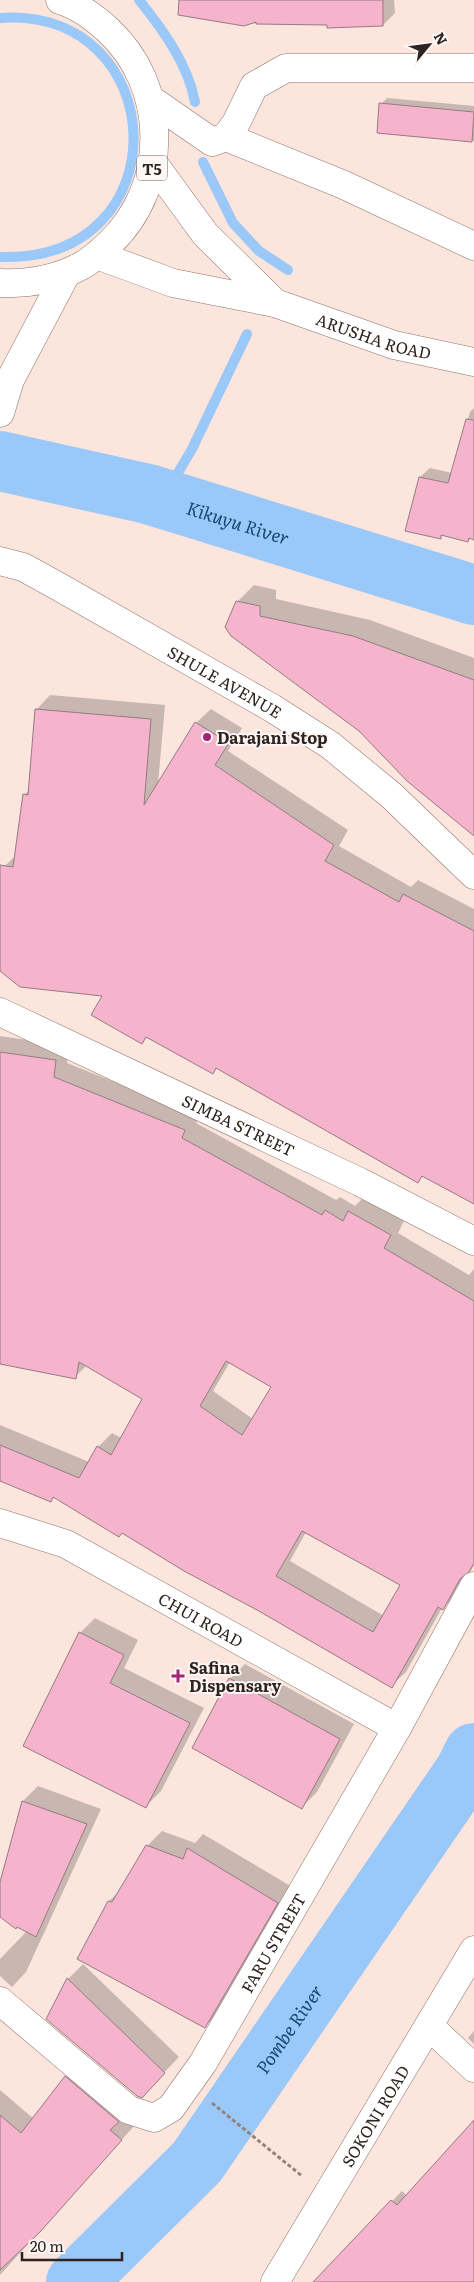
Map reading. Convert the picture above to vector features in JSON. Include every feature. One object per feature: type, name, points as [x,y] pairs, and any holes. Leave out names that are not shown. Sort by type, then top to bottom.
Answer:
[{"type":"main road","name":"T5","points":[[0,284],[27,284],[66,274],[97,255],[124,230],[143,199],[154,164],[156,130],[150,99],[138,68],[96,10],[60,0]]},
{"type":"main road","points":[[150,99],[212,142],[226,137],[254,86],[286,68],[474,68]]},
{"type":"main road","points":[[226,137],[344,185],[474,246]]},
{"type":"main road","name":"T5","points":[[154,164],[205,234],[275,303]]},
{"type":"main road","name":"T5","points":[[97,255],[173,283],[275,303]]},
{"type":"main road","points":[[0,413],[5,372],[66,274]]},
{"type":"main road","name":"ARUSHA ROAD","points":[[275,303],[394,345],[474,362]]},
{"type":"main road","name":"SHULE AVENUE","points":[[0,561],[23,567],[54,584],[272,708],[330,746],[392,796],[474,875]]},
{"type":"main road","name":"SIMBA STREET","points":[[0,1012],[360,1182],[474,1241]]},
{"type":"main road","name":"CHUI ROAD","points":[[0,1523],[66,1544],[397,1728]]},
{"type":"main road","name":"FARU STREET","points":[[0,2001],[129,2110],[154,2118],[171,2108],[203,2063],[397,1728],[474,1586]]},
{"type":"main road","name":"SOKONI ROAD","points":[[275,2282],[474,1950]]},
{"type":"main road","points":[[429,2026],[474,2068]]},
{"type":"path","points":[[218,2108],[280,2159]]},
{"type":"building","points":[[179,0],[383,0],[383,26],[327,28],[327,25],[256,24],[256,22],[244,26],[178,15]]},
{"type":"building","points":[[379,103],[474,112],[472,142],[377,133]]},
{"type":"building","points":[[466,419],[474,420],[474,540],[469,538],[468,542],[441,535],[441,539],[405,531],[419,477],[448,483]]},
{"type":"building","points":[[236,601],[260,606],[260,616],[353,636],[474,680],[474,836],[407,781],[359,731],[231,636],[225,627]]},
{"type":"building","points":[[35,709],[151,719],[144,805],[195,722],[229,743],[215,765],[334,845],[325,861],[399,902],[403,894],[474,931],[474,1204],[422,1176],[418,1183],[216,1068],[213,1074],[146,1037],[142,1044],[91,1015],[102,996],[20,987],[0,971],[0,865],[13,867],[23,794],[28,795]]},
{"type":"building","points":[[0,1052],[56,1060],[54,1077],[185,1130],[182,1138],[322,1215],[325,1210],[343,1221],[348,1211],[391,1235],[384,1248],[474,1301],[474,1563],[469,1572],[460,1579],[443,1610],[438,1607],[392,1688],[257,1610],[184,1571],[122,1533],[119,1537],[53,1497],[51,1502],[0,1481],[0,1445],[79,1478],[97,1446],[111,1455],[142,1399],[79,1362],[76,1379],[0,1364]],"holes":[[[226,1361],[271,1387],[242,1435],[200,1406]],[[302,1531],[400,1585],[373,1632],[276,1576]]]},
{"type":"building","points":[[79,1632],[124,1655],[110,1683],[190,1723],[146,1808],[23,1746]]},
{"type":"building","points":[[229,1678],[340,1739],[302,1809],[192,1748]]},
{"type":"building","points":[[22,1801],[87,1824],[36,1937],[17,1927],[16,1929],[0,1917],[0,1882]]},
{"type":"building","points":[[146,1845],[183,1859],[187,1848],[278,1903],[205,2028],[77,1959],[108,1901],[112,1902]]},
{"type":"building","points":[[67,1978],[165,2073],[142,2098],[137,2096],[46,2019]]},
{"type":"building","points":[[65,2076],[119,2122],[110,2130],[122,2140],[40,2232],[0,2270],[0,2115],[21,2133]]},
{"type":"building","points":[[474,2120],[474,2282],[313,2282],[391,2200],[397,2205]]},
{"type":"waterway","points":[[139,0],[157,23],[181,61],[192,88],[195,102]]},
{"type":"waterway","points":[[0,18],[57,25],[98,51],[124,90],[133,135],[126,181],[102,220],[60,248],[0,257]]},
{"type":"waterway","points":[[203,162],[233,223],[259,251],[288,270]]},
{"type":"waterway","points":[[163,498],[192,449],[247,334]]},
{"type":"waterway","name":"Kikuyu River","points":[[0,461],[148,494],[474,595]]},
{"type":"waterway","name":"Pombe River","points":[[76,2282],[197,2162],[465,1771],[474,1753]]},
{"type":"place","name":"Darajani Stop","points":[[207,737]]},
{"type":"place","name":"Safina Dispensary","points":[[178,1676]]}]
